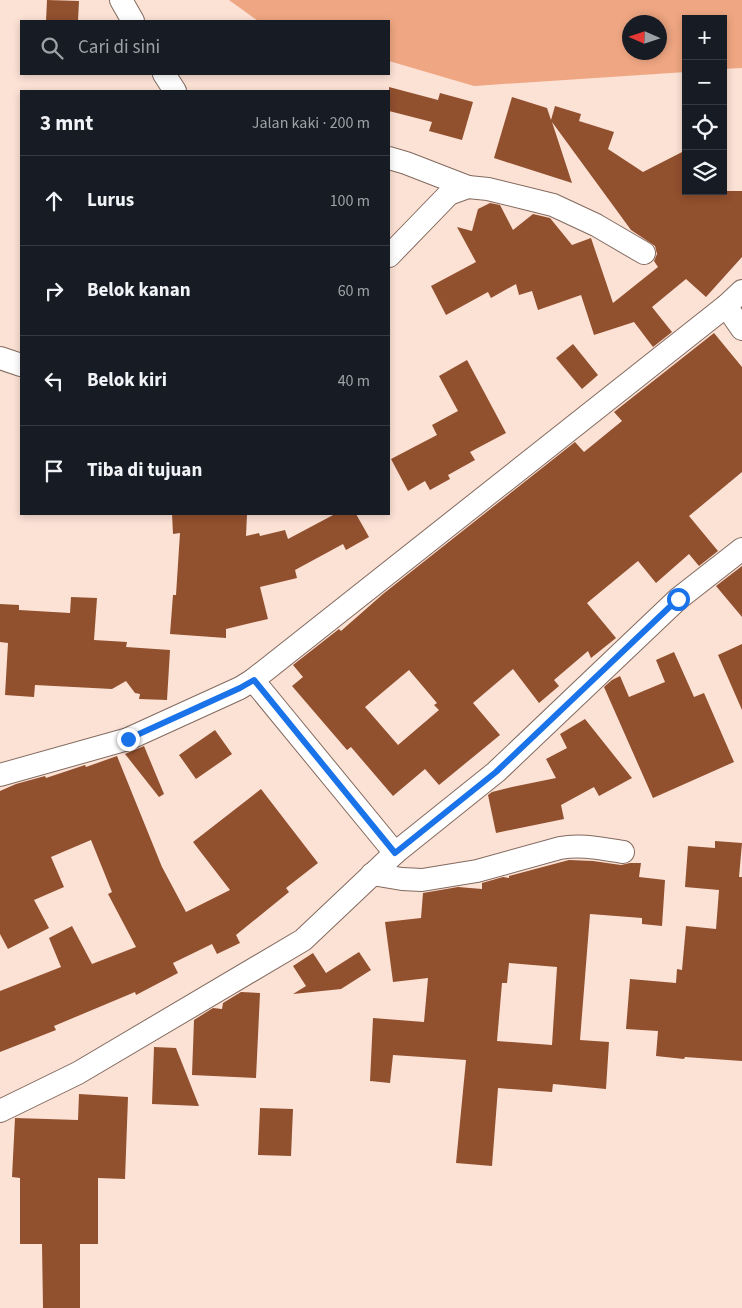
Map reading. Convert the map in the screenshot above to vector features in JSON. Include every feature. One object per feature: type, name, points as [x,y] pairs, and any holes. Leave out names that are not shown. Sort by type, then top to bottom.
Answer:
[{"type":"street","points":[[121,0],[132,20]]},
{"type":"street","points":[[165,75],[173,90]]},
{"type":"street","points":[[390,158],[468,187],[488,189],[553,205],[596,225],[644,253]]},
{"type":"street","points":[[390,255],[449,194],[468,187]]},
{"type":"street","points":[[0,775],[128,739],[254,680],[734,298],[742,329]]},
{"type":"street","points":[[0,358],[20,366]]},
{"type":"street","points":[[0,1112],[78,1073],[303,940],[395,853],[496,772],[678,599],[742,549]]},
{"type":"street","points":[[254,680],[395,853]]},
{"type":"street","points":[[372,874],[422,880],[477,871],[572,846],[586,846],[623,852]]},
{"type":"shaded area","points":[[229,0],[742,0],[742,68],[727,69],[727,15],[682,15],[682,72],[474,86],[390,61],[390,20],[257,20]]},
{"type":"building","points":[[47,0],[79,1],[78,20],[46,20]]},
{"type":"building","points":[[389,87],[438,100],[440,93],[473,102],[462,140],[429,131],[432,122],[390,111]]},
{"type":"building","points":[[512,97],[547,108],[551,120],[555,106],[581,114],[579,121],[614,132],[608,149],[643,172],[682,152],[682,195],[727,195],[727,191],[742,191],[742,257],[706,297],[686,279],[652,307],[672,332],[653,347],[634,322],[594,335],[581,295],[538,310],[532,291],[519,295],[516,284],[491,298],[488,292],[446,315],[431,286],[476,262],[457,227],[472,231],[478,209],[490,203],[500,205],[513,230],[533,214],[550,218],[572,245],[591,238],[613,303],[658,267],[654,261],[657,254],[655,246],[631,230],[552,122],[572,183],[494,158]]},
{"type":"building","points":[[714,333],[742,367],[742,472],[689,516],[718,551],[699,566],[689,554],[656,583],[638,561],[587,603],[616,638],[591,658],[588,651],[554,680],[559,686],[539,703],[513,669],[473,703],[500,735],[439,785],[425,769],[393,796],[351,747],[347,750],[292,686],[303,677],[293,665],[339,629],[341,631],[383,594],[575,442],[584,452],[622,421],[614,412]],"holes":[[[409,670],[437,703],[434,705],[439,710],[398,745],[365,707]]]},
{"type":"building","points":[[573,344],[598,375],[582,389],[556,358]]},
{"type":"building","points":[[467,360],[506,433],[470,452],[475,460],[448,475],[450,479],[430,490],[425,481],[408,491],[391,459],[437,435],[432,425],[458,411],[439,376]]},
{"type":"building","points":[[172,515],[247,515],[246,536],[259,533],[260,536],[285,530],[288,539],[333,515],[357,515],[369,537],[346,550],[343,544],[295,570],[297,578],[260,587],[268,619],[226,629],[226,638],[170,634],[173,595],[176,595],[180,533],[173,534]]},
{"type":"building","points":[[742,566],[742,617],[716,586]]},
{"type":"building","points":[[71,597],[97,598],[94,640],[127,642],[126,647],[170,650],[167,700],[139,699],[140,694],[135,693],[126,681],[112,689],[35,685],[34,697],[5,695],[8,643],[0,642],[0,604],[19,605],[19,610],[70,613]]},
{"type":"building","points":[[742,644],[742,710],[718,655]]},
{"type":"building","points":[[674,652],[694,697],[704,693],[734,762],[653,798],[604,687],[620,676],[629,697],[665,682],[656,660]]},
{"type":"building","points":[[585,719],[632,778],[599,796],[594,787],[561,805],[564,819],[496,833],[488,795],[492,792],[512,787],[556,778],[546,759],[567,748],[560,734]]},
{"type":"building","points":[[215,730],[232,754],[196,779],[179,755]]},
{"type":"building","points":[[144,746],[164,794],[159,797],[125,754]]},
{"type":"building","points":[[117,756],[162,867],[186,912],[230,890],[193,842],[261,789],[318,863],[286,888],[289,892],[236,935],[240,943],[217,954],[212,944],[173,963],[178,973],[136,995],[135,992],[54,1026],[56,1030],[0,1052],[0,991],[61,967],[49,938],[72,926],[92,964],[136,947],[108,894],[112,892],[91,840],[51,857],[64,887],[34,900],[49,928],[8,949],[0,934],[0,791],[16,784],[45,776],[46,778],[85,765],[86,767]]},
{"type":"building","points":[[715,841],[742,843],[739,877],[742,877],[742,1061],[656,1056],[658,1031],[626,1029],[630,979],[676,983],[677,969],[682,970],[686,926],[716,929],[719,890],[685,887],[688,846],[715,848]]},
{"type":"building","points":[[569,860],[621,865],[641,863],[639,877],[665,880],[662,926],[642,924],[642,918],[590,914],[580,1040],[609,1042],[606,1089],[553,1084],[552,1092],[498,1088],[492,1166],[456,1163],[466,1060],[393,1055],[390,1083],[370,1081],[373,1018],[424,1022],[428,978],[393,982],[385,922],[421,918],[423,893],[458,887],[482,889],[482,883],[503,877],[509,878],[509,876]],"holes":[[[509,963],[557,967],[552,1045],[497,1041],[502,983],[507,983]]]},
{"type":"building","points":[[359,952],[371,970],[341,989],[293,994],[306,986],[293,966],[313,953],[326,973]]},
{"type":"building","points":[[241,992],[260,993],[256,1078],[192,1075],[194,1020],[213,1008],[222,1009],[223,1003]]},
{"type":"building","points":[[154,1047],[176,1048],[199,1106],[152,1104]]},
{"type":"building","points":[[79,1094],[128,1097],[125,1179],[98,1178],[98,1244],[80,1244],[80,1308],[43,1308],[42,1244],[20,1244],[20,1178],[12,1177],[15,1118],[78,1120]]},
{"type":"building","points":[[260,1108],[293,1109],[291,1156],[258,1155]]},
{"type":"route","points":[[128,739],[254,680],[395,853],[496,772],[678,599]]}]
